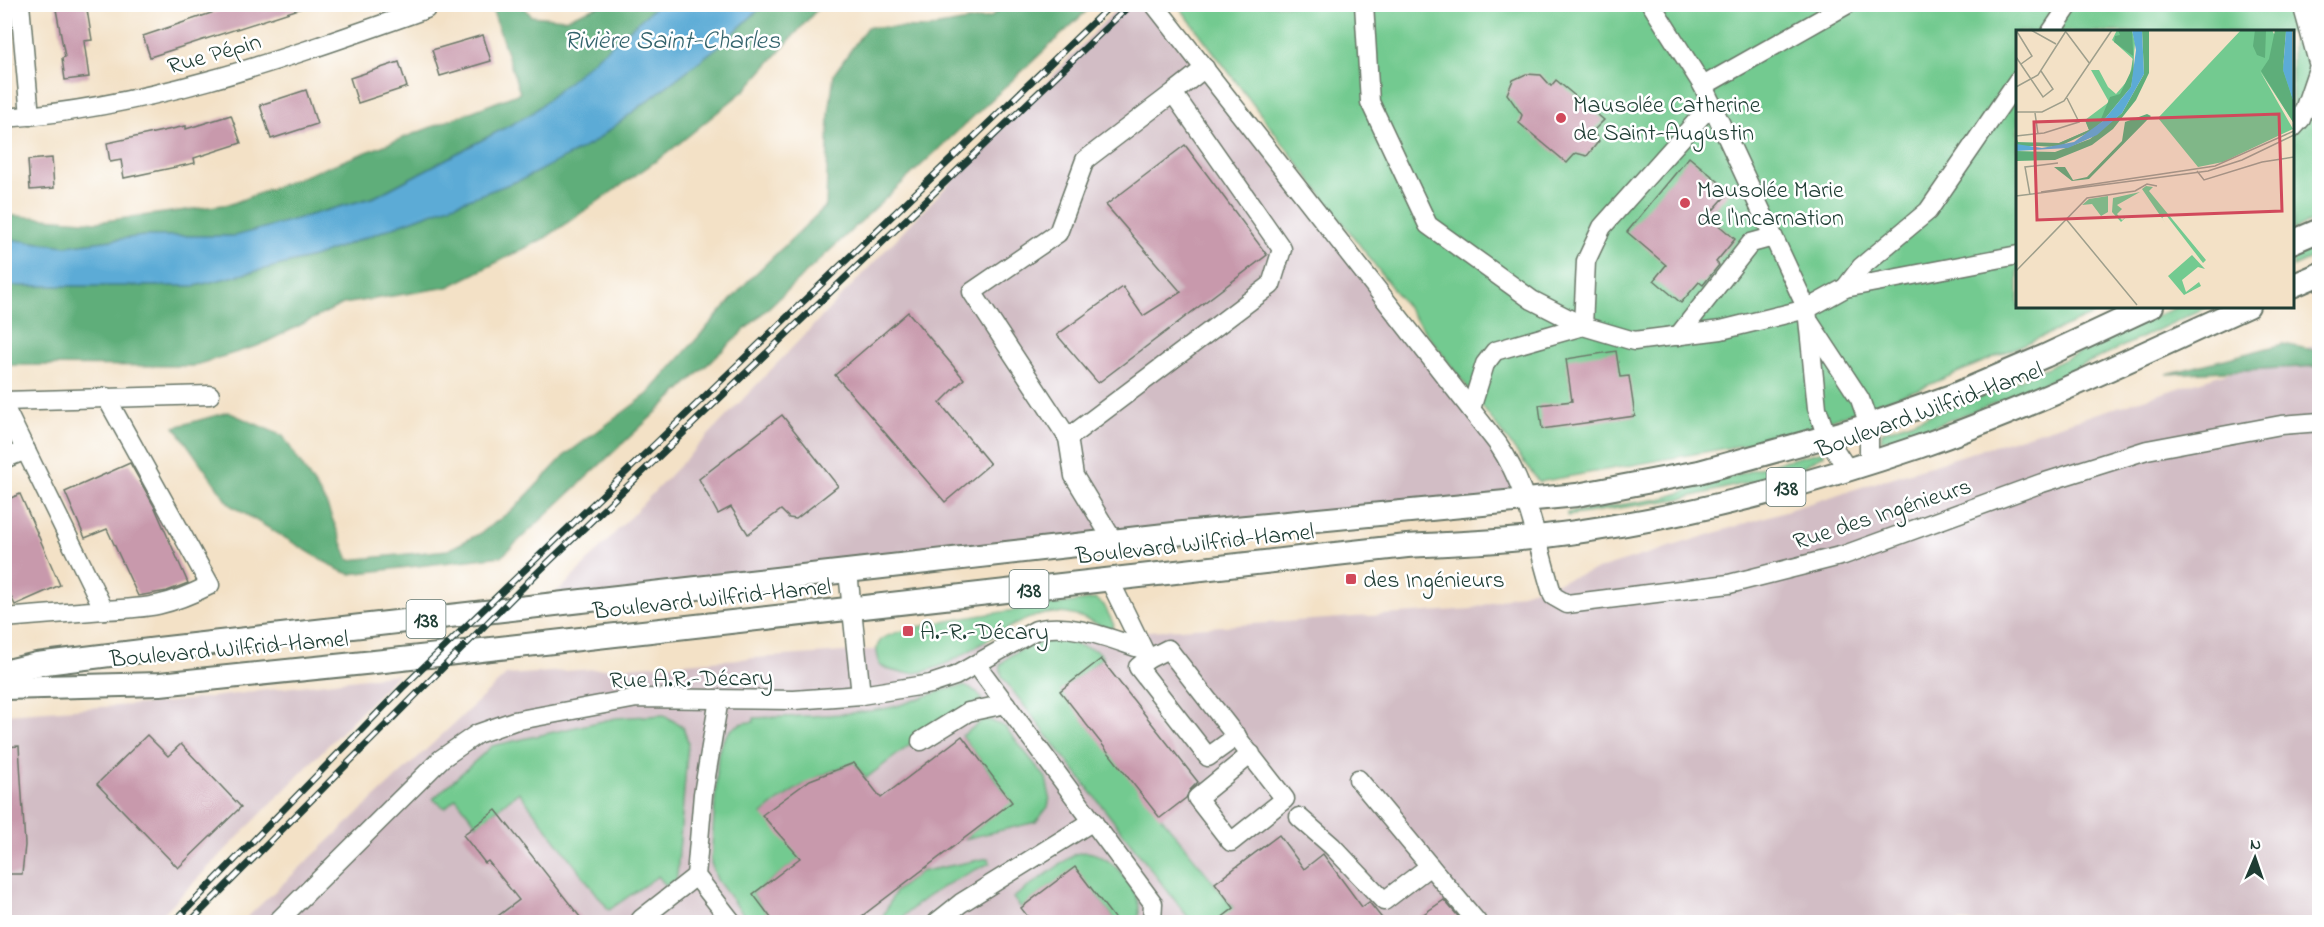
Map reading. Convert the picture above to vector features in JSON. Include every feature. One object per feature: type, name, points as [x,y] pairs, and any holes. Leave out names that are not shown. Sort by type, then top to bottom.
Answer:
[{"type":"main road","points":[[2294,241],[2319,230]]},
{"type":"main road","points":[[2294,285],[2319,274]]},
{"type":"main road","name":"Boulevard Wilfrid-Hamel","points":[[4,672],[37,664],[158,649],[1403,510],[1577,495],[1699,472],[1869,425],[1995,378],[2148,308]]},
{"type":"main road","name":"Boulevard Wilfrid-Hamel","points":[[4,688],[160,684],[1407,546],[1537,538],[1703,508],[1858,466],[2026,406],[2244,308]]},
{"type":"street","points":[[20,4],[30,116]]},
{"type":"street","name":"Rue Pépin","points":[[4,118],[90,109],[183,88],[376,27],[426,9],[429,4]]},
{"type":"street","name":"Rue des Ingénieurs","points":[[1154,4],[1514,467],[1528,501],[1553,596],[1567,604],[1729,584],[1844,555],[2042,483],[2147,450],[2281,425],[2319,422]]},
{"type":"street","points":[[1364,4],[1370,102],[1428,225],[1532,300],[1583,326],[1635,341],[1808,316],[1845,288],[1861,267],[1928,211],[2016,83]]},
{"type":"street","points":[[1651,4],[1703,86],[1808,316],[1860,399],[1869,425],[1858,466],[1827,438],[1817,408],[1808,316]]},
{"type":"street","points":[[1703,86],[1848,4]]},
{"type":"street","points":[[2052,30],[2070,4]]},
{"type":"street","points":[[2294,127],[2301,119],[2319,66],[2302,4]]},
{"type":"street","points":[[1114,542],[1074,476],[1068,438],[972,292],[1058,233],[1084,160],[1205,68]]},
{"type":"street","points":[[1068,438],[1271,285],[1282,249],[1173,93]]},
{"type":"street","points":[[1583,326],[1586,261],[1602,227],[1712,104]]},
{"type":"street","points":[[1678,336],[1751,243],[1773,237]]},
{"type":"street","points":[[1845,288],[2016,255]]},
{"type":"street","points":[[1471,409],[1485,364],[1495,351],[1583,326]]},
{"type":"street","points":[[4,401],[210,395]]},
{"type":"street","points":[[4,618],[153,608],[181,599],[210,585],[106,397]]},
{"type":"street","points":[[4,406],[104,610]]},
{"type":"street","points":[[4,459],[26,450]]},
{"type":"street","points":[[848,572],[861,695]]},
{"type":"street","points":[[1109,579],[1145,654]]},
{"type":"street","name":"Rue A.R.-Décary","points":[[277,922],[441,759],[477,734],[513,721],[637,698],[794,700],[861,695],[931,684],[956,676],[1036,630],[1049,627],[1077,629],[1145,654]]},
{"type":"street","points":[[1237,736],[1208,757],[1138,667],[1145,654],[1168,649],[1237,736],[1291,807],[1384,901],[1430,866]]},
{"type":"street","points":[[976,664],[1153,903],[1152,922]]},
{"type":"street","points":[[719,699],[703,794],[696,876],[723,919]]},
{"type":"street","points":[[921,741],[968,712],[1006,704]]},
{"type":"street","points":[[1251,754],[1197,798],[1231,842],[1291,807]]},
{"type":"street","points":[[1358,779],[1477,922]]},
{"type":"street","points":[[937,922],[961,903],[1093,821]]},
{"type":"street","points":[[641,919],[696,876]]},
{"type":"shaded area","points":[[1120,5],[1146,5],[1498,444],[1528,501],[537,607],[566,584]]},
{"type":"shaded area","points":[[2319,344],[2319,922],[242,922],[506,675],[1471,609]]},
{"type":"shaded area","points":[[398,674],[155,922],[5,922],[5,714],[171,702]]},
{"type":"green space","points":[[491,5],[523,5],[531,16],[565,19],[602,5],[659,5],[531,114],[374,197],[235,236],[144,236],[66,246],[5,239],[4,215],[97,222],[231,204],[520,93]]},
{"type":"green space","points":[[764,5],[821,5],[746,89],[666,154],[545,238],[448,287],[343,304],[260,345],[192,366],[5,365],[5,286],[195,286],[313,257],[525,178],[591,144],[719,46]]},
{"type":"green space","points":[[1005,5],[1093,5],[502,556],[350,574],[339,570],[230,505],[175,427],[228,412],[283,436],[326,503],[349,560],[448,550],[481,533],[516,507],[564,456],[648,394],[747,282],[826,206],[829,113],[834,74],[867,27],[927,28],[991,17]]},
{"type":"green space","points":[[1178,5],[2319,5],[2319,217],[2294,230],[2294,30],[2016,30],[2016,308],[2109,308],[1919,389],[1777,439],[1539,482]]},
{"type":"green space","points":[[2319,241],[2319,255],[2294,267],[2294,253]]},
{"type":"green space","points":[[2175,308],[2205,308],[2027,391],[1899,439],[1881,440],[1882,432],[1994,392]]},
{"type":"green space","points":[[2283,344],[2319,351],[2319,366],[2167,374]]},
{"type":"green space","points":[[1824,451],[1824,455],[1795,471],[1685,498],[1567,516],[1567,513],[1664,498],[1778,462]]},
{"type":"green space","points":[[1096,599],[1104,605],[1114,625],[1111,630],[1076,616],[1054,613],[1032,617],[966,653],[923,672],[901,673],[879,665],[877,649],[881,640],[916,627]]},
{"type":"green space","points":[[1059,640],[1098,651],[1103,657],[1061,691],[1245,922],[1189,922],[1191,921],[1002,677],[1000,665],[1012,654],[1035,644]]},
{"type":"green space","points":[[964,686],[977,692],[982,700],[946,718],[866,778],[854,763],[841,767],[794,790],[762,814],[805,855],[753,894],[774,922],[749,922],[717,880],[711,863],[718,754],[722,741],[730,731],[740,724],[754,722],[754,718],[876,710]]},
{"type":"green space","points":[[664,715],[683,727],[688,742],[676,880],[666,886],[658,876],[609,910],[519,792],[477,825],[456,798],[445,808],[433,799],[492,746],[616,718]]},
{"type":"green space","points":[[989,720],[1005,727],[1046,778],[1050,797],[1048,807],[1036,822],[964,839],[1011,801],[962,736],[982,721]]},
{"type":"green space","points":[[1086,852],[1107,860],[1126,878],[1137,900],[1139,912],[1137,922],[1117,922],[1075,868],[1021,908],[1013,898],[1075,854]]},
{"type":"green space","points":[[989,858],[990,863],[930,895],[898,922],[880,922],[895,892],[920,872]]},
{"type":"water","name":"Rivière Saint-Charles","points":[[659,4],[764,5],[719,46],[591,144],[525,178],[313,257],[195,286],[5,286],[5,239],[66,246],[144,236],[235,236],[375,197],[531,114]]},
{"type":"building","points":[[55,4],[86,4],[92,40],[84,41],[89,77],[65,80],[62,58],[65,57]]},
{"type":"building","points":[[238,4],[304,4],[305,7],[150,57],[143,36]]},
{"type":"building","points":[[483,35],[491,61],[440,76],[432,50]]},
{"type":"building","points":[[399,62],[407,87],[358,103],[350,78]]},
{"type":"building","name":"Mausolée Catherine de Saint-Augustin","points":[[1526,74],[1541,75],[1551,86],[1556,80],[1604,120],[1593,131],[1599,141],[1587,156],[1576,153],[1567,163],[1519,123],[1522,115],[1507,94],[1513,80]]},
{"type":"building","points":[[306,90],[317,124],[271,139],[260,105]]},
{"type":"building","points":[[231,115],[241,143],[194,158],[195,163],[124,178],[121,160],[110,162],[107,143],[186,126],[186,129]]},
{"type":"building","points":[[1185,145],[1267,255],[1098,383],[1057,335],[1123,287],[1143,316],[1181,292],[1106,205]]},
{"type":"building","name":"Mausolée Marie de l'Incarnation","points":[[1689,157],[1730,191],[1708,216],[1735,239],[1716,262],[1719,265],[1703,285],[1699,282],[1681,303],[1654,280],[1666,265],[1627,232]]},
{"type":"building","points":[[52,158],[54,188],[30,190],[28,160]]},
{"type":"building","points":[[908,312],[964,379],[940,403],[990,464],[945,502],[835,375]]},
{"type":"building","points":[[1616,351],[1620,377],[1629,376],[1635,416],[1542,429],[1539,405],[1572,401],[1566,359]]},
{"type":"building","points":[[782,415],[838,486],[796,519],[789,518],[781,510],[748,534],[731,507],[718,514],[699,479]]},
{"type":"building","points":[[130,463],[155,508],[188,583],[167,591],[138,596],[107,529],[85,538],[65,492]]},
{"type":"building","points":[[20,494],[60,585],[15,605],[4,582],[4,501]]},
{"type":"building","points":[[1101,659],[1198,782],[1186,798],[1160,818],[1060,691]]},
{"type":"building","points":[[147,735],[168,756],[181,744],[241,807],[178,868],[97,784]]},
{"type":"building","points":[[962,736],[1012,802],[854,922],[774,922],[753,894],[800,858],[762,815],[810,780],[854,763],[881,798]]},
{"type":"building","points":[[19,746],[25,845],[22,874],[4,874],[4,747]]},
{"type":"building","points":[[496,810],[584,922],[490,922],[519,900],[488,861],[485,863],[463,835]]},
{"type":"building","points":[[1279,835],[1304,869],[1323,854],[1362,907],[1369,902],[1385,922],[1216,922],[1234,908],[1215,883]]},
{"type":"building","points":[[1075,867],[1117,922],[1032,922],[1021,908]]},
{"type":"building","points":[[1444,900],[1463,922],[1412,922]]},
{"type":"railway","points":[[174,922],[402,688],[1112,4]]},
{"type":"railway","points":[[190,922],[534,576],[1131,4]]},
{"type":"place","name":"Mausolée Catherine de Saint-Augustin","points":[[1561,118]]},
{"type":"place","name":"Mausolée Marie de l'Incarnation","points":[[1685,203]]},
{"type":"place","name":"des Ingénieurs","points":[[1351,579]]},
{"type":"place","name":"A.-R.-Décary","points":[[908,631]]}]
